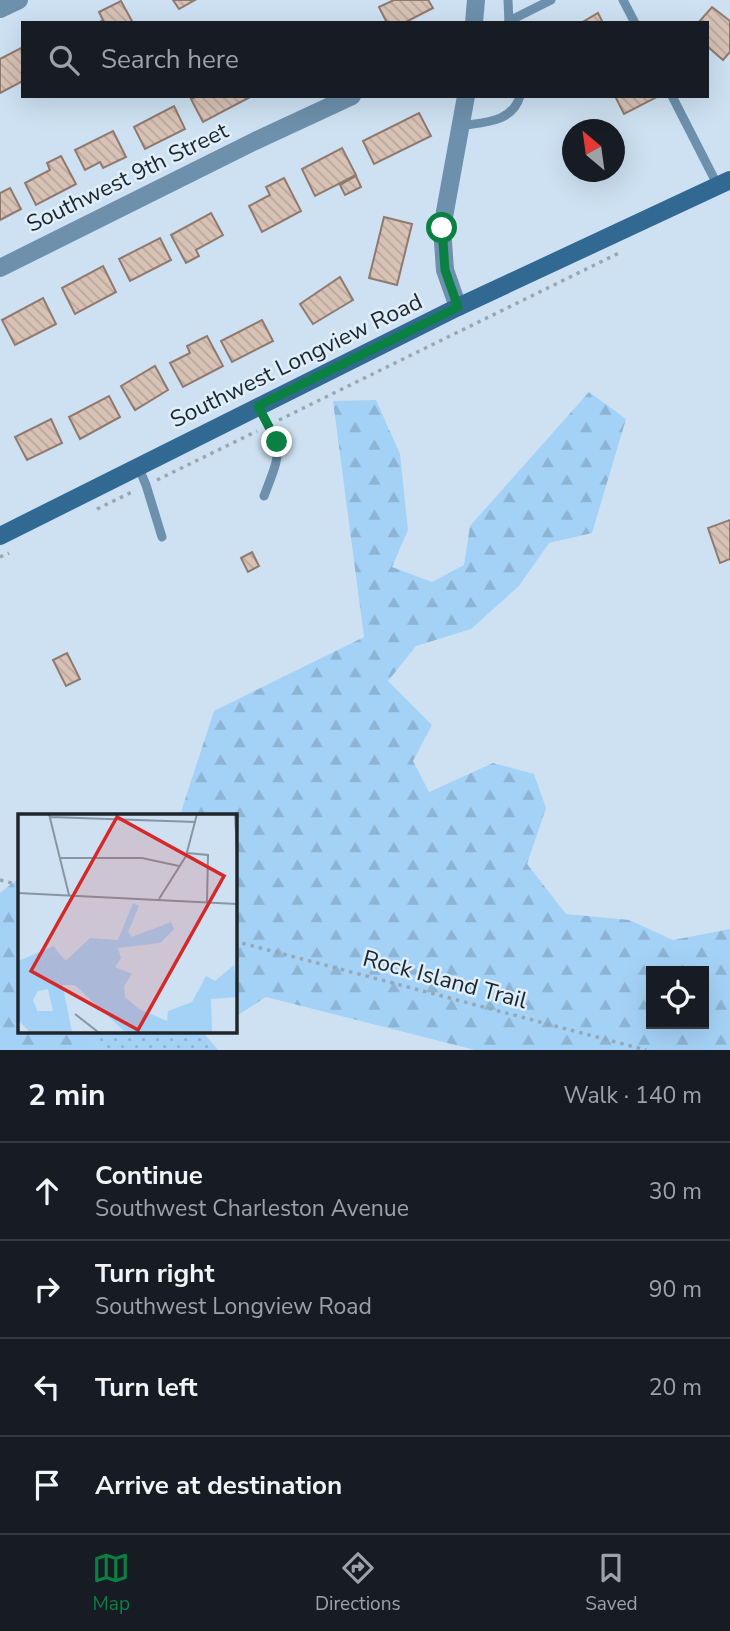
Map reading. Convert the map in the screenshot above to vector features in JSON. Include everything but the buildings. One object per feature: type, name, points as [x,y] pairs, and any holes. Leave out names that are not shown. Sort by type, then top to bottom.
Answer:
[{"type":"street","points":[[0,9],[19,0]]},
{"type":"street","points":[[474,21],[476,0]]},
{"type":"street","name":"Southwest 9th Street","points":[[0,268],[348,98]]},
{"type":"street","points":[[458,307],[445,270],[442,228],[466,98]]},
{"type":"street","name":"Southwest Longview Road","points":[[0,536],[458,307],[724,183]]},
{"type":"lane","points":[[508,0],[509,21]]},
{"type":"lane","points":[[511,21],[551,0]]},
{"type":"lane","points":[[623,0],[634,21]]},
{"type":"lane","points":[[460,126],[497,120],[509,115],[519,98]]},
{"type":"lane","points":[[673,98],[724,183]]},
{"type":"lane","points":[[258,406],[277,442],[279,456],[264,496]]},
{"type":"lane","points":[[138,466],[162,537]]},
{"type":"path","points":[[85,515],[623,251]]},
{"type":"path","points":[[0,557],[12,551]]},
{"type":"path","points":[[0,880],[18,885]]},
{"type":"path","name":"Rock Island Trail","points":[[236,943],[646,1050]]},
{"type":"green space","points":[[589,392],[626,419],[592,533],[549,543],[519,586],[471,629],[416,646],[388,681],[432,725],[413,761],[429,792],[493,763],[534,774],[546,808],[527,864],[566,914],[629,920],[673,940],[730,929],[730,1050],[475,1050],[266,997],[236,1016],[236,814],[180,814],[214,711],[364,637],[333,401],[376,400],[400,454],[408,530],[392,567],[432,582],[464,565],[470,526]]},
{"type":"green space","points":[[18,879],[18,1032],[84,1032],[104,1050],[0,1050],[0,893]]},
{"type":"green space","points":[[84,1032],[203,1032],[218,1050],[104,1050]]},
{"type":"route","points":[[277,442],[258,406],[458,307],[445,270],[442,228]]}]
